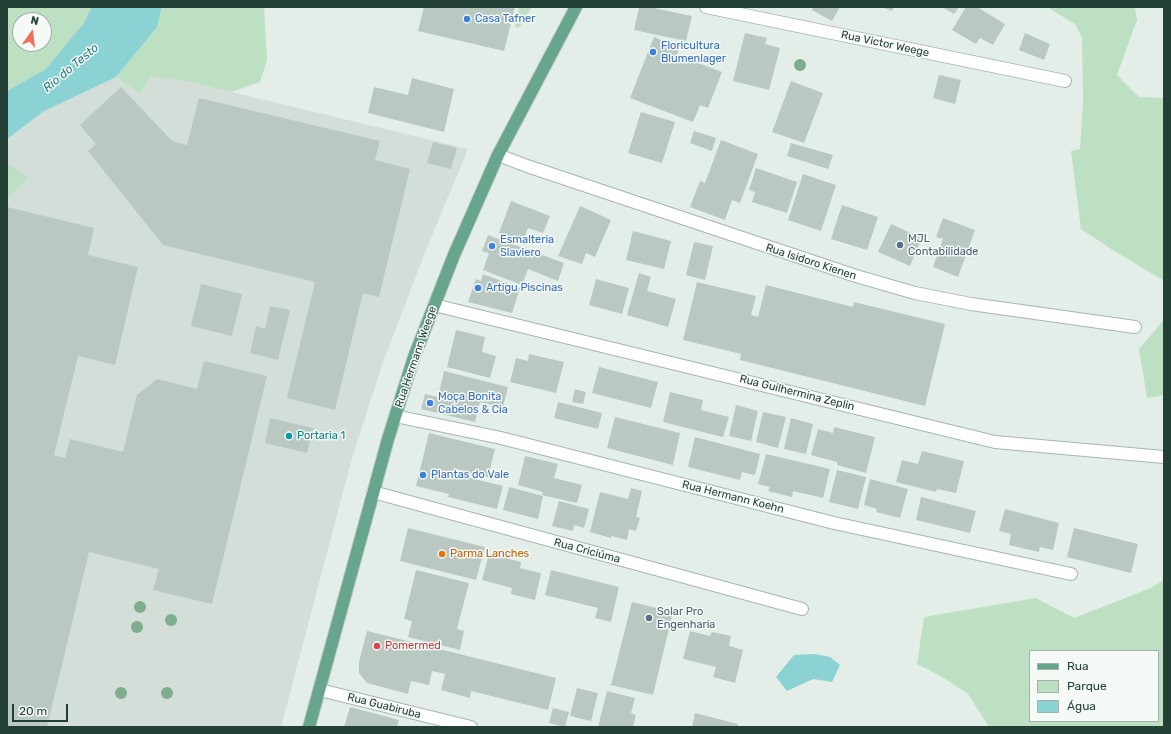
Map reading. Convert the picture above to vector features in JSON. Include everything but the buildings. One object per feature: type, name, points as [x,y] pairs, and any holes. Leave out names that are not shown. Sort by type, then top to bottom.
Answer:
[{"type":"main road","name":"Rua Hermann Weege","points":[[309,727],[373,492],[414,357],[471,214],[498,155],[576,7]]},
{"type":"street","name":"Rua Victor Weege","points":[[706,7],[1065,81]]},
{"type":"street","name":"Rua Isidoro Kienen","points":[[498,155],[709,228],[856,276],[915,293],[971,304],[1135,328]]},
{"type":"street","name":"Rua Guilhermina Zeplin","points":[[434,305],[995,442],[1164,457]]},
{"type":"street","name":"Rua Hermann Koehn","points":[[395,416],[501,438],[834,523],[1071,574]]},
{"type":"street","name":"Rua Criciúma","points":[[373,492],[802,609]]},
{"type":"street","name":"Rua Guabiruba","points":[[320,690],[472,727]]},
{"type":"shaded area","points":[[7,7],[92,7],[84,23],[116,77],[140,92],[151,77],[182,80],[468,149],[428,245],[383,362],[352,458],[281,727],[7,727]]},
{"type":"green space","points":[[7,7],[92,7],[84,23],[46,69],[7,91]]},
{"type":"green space","points":[[162,7],[264,7],[267,60],[260,82],[231,92],[182,80],[151,77],[140,93],[116,77],[157,27]]},
{"type":"green space","points":[[519,7],[532,7],[519,28],[515,27]]},
{"type":"green space","points":[[1047,7],[1135,7],[1137,20],[1117,75],[1139,97],[1164,98],[1164,284],[1163,280],[1081,229],[1071,151],[1080,149],[1083,100],[1082,38],[1075,24]]},
{"type":"green space","points":[[7,163],[28,178],[7,198]]},
{"type":"green space","points":[[1164,320],[1164,395],[1147,398],[1139,349]]},
{"type":"green space","points":[[1164,580],[1164,727],[989,727],[968,694],[939,675],[917,664],[924,617],[1036,598],[1074,618],[1151,588]]},
{"type":"water","name":"Rio do Testo","points":[[92,7],[162,7],[157,27],[116,77],[44,111],[7,139],[7,91],[46,69],[84,23]]},
{"type":"water","points":[[815,654],[830,657],[840,665],[832,682],[813,679],[787,691],[776,677],[794,655]]},
{"type":"place","name":"Casa Tafner","points":[[467,19]]},
{"type":"place","name":"Floricultura Blumenlager","points":[[653,52]]},
{"type":"place","name":"MJL Contabilidade","points":[[900,245]]},
{"type":"place","name":"Esmalteria Slaviero","points":[[492,246]]},
{"type":"place","name":"Artigu Piscinas","points":[[478,288]]},
{"type":"place","name":"Moça Bonita Cabelos & Cia","points":[[430,403]]},
{"type":"place","name":"Portaria 1","points":[[289,436]]},
{"type":"place","name":"Plantas do Vale","points":[[423,475]]},
{"type":"place","name":"Parma Lanches","points":[[442,554]]},
{"type":"place","name":"Solar Pro Engenharia","points":[[649,618]]},
{"type":"place","name":"Pomermed","points":[[377,646]]}]
